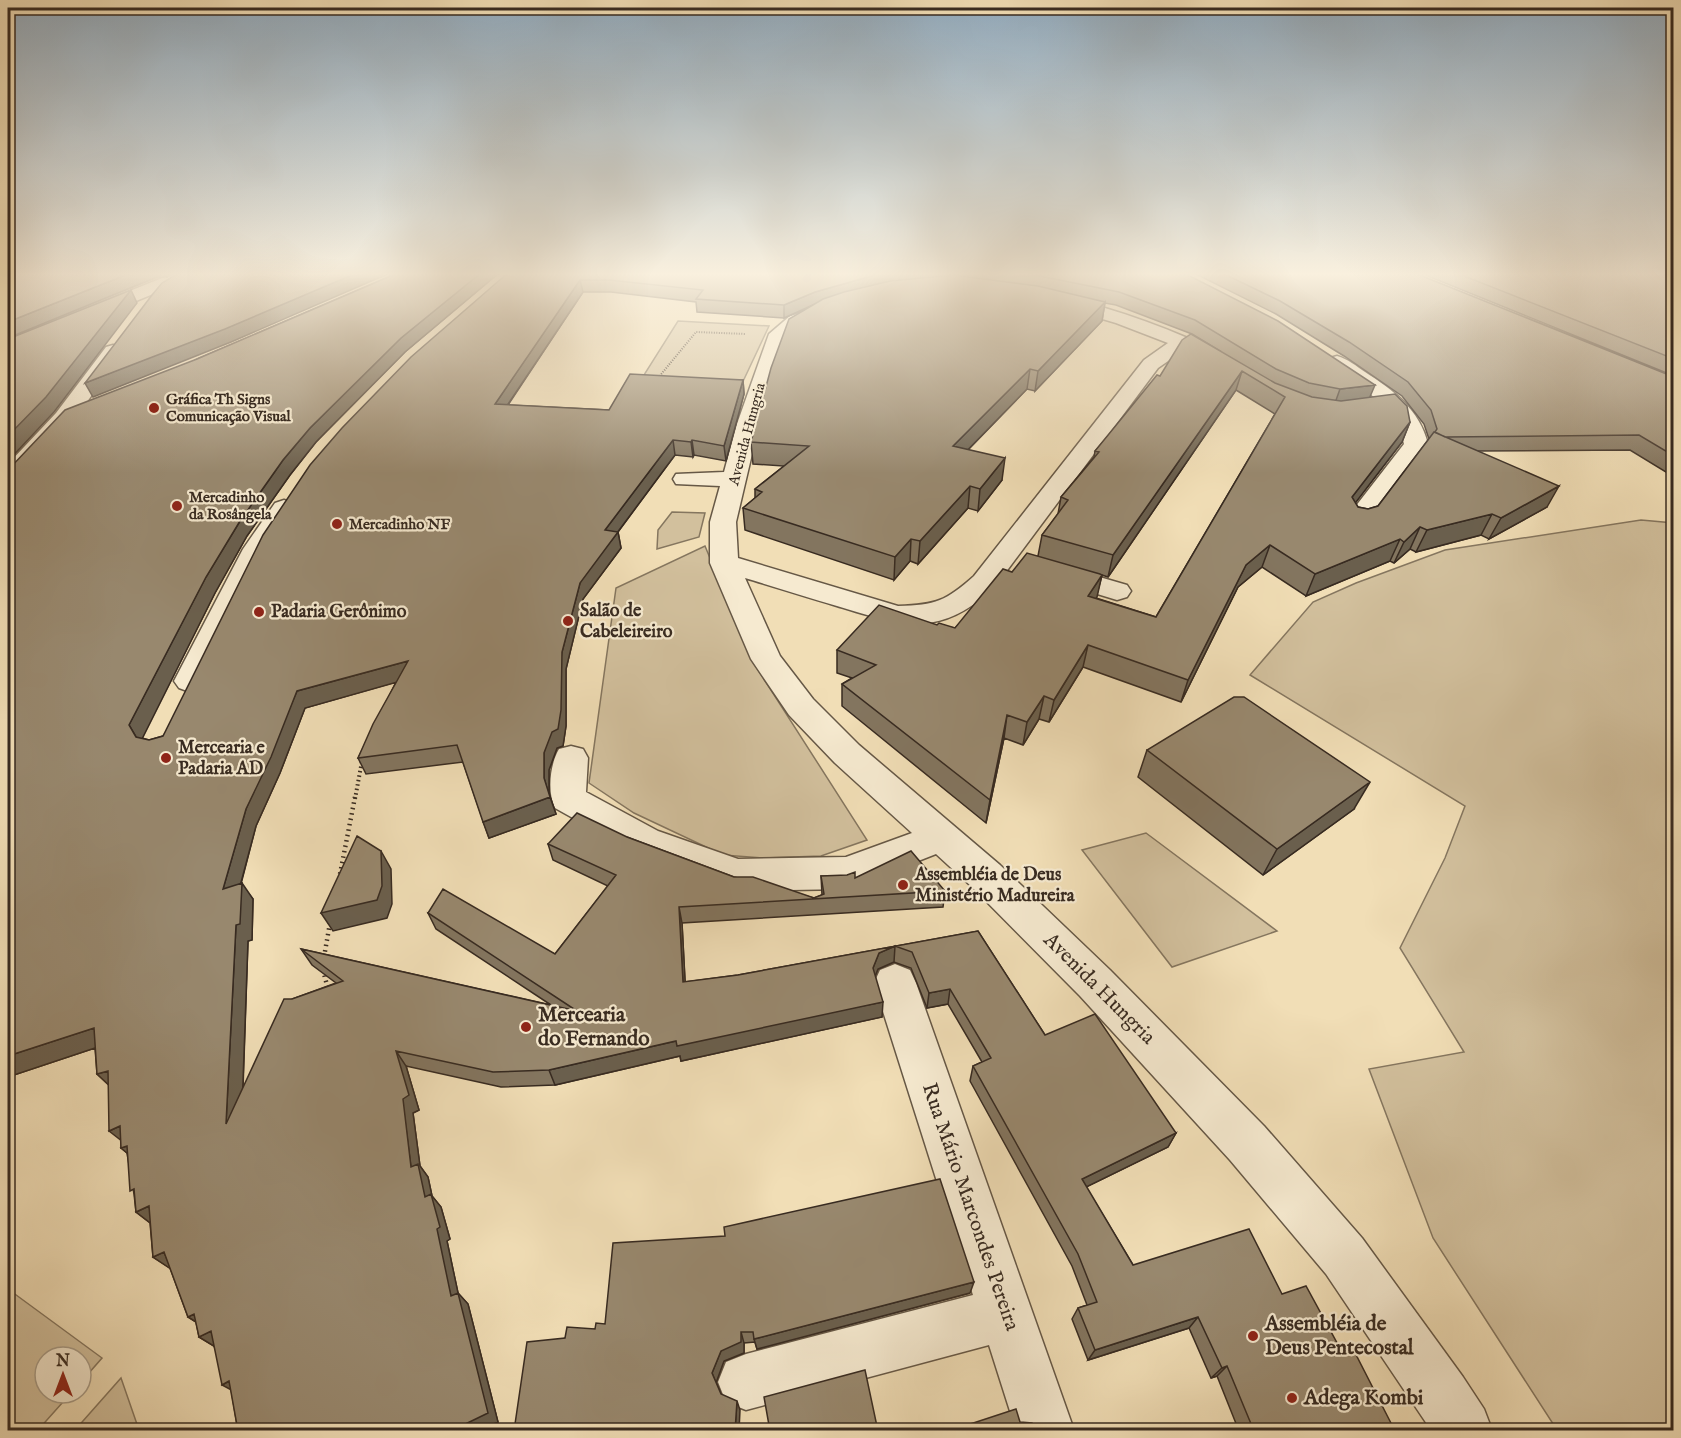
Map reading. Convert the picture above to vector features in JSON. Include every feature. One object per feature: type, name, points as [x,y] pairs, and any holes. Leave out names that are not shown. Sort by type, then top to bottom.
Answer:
[{"type":"street","points":[[8,347],[27,339]]},
{"type":"street","points":[[8,478],[64,418],[121,339]]},
{"type":"street","name":"Avenida Hungria","points":[[777,339],[747,424],[723,522],[724,563],[766,659],[801,707],[847,754],[986,876],[1095,983],[1247,1143],[1344,1256],[1443,1397],[1463,1431]]},
{"type":"street","points":[[1177,339],[1247,376]]},
{"type":"street","points":[[724,563],[897,615],[945,612],[964,600],[984,582],[1022,563],[1151,364],[1185,342]]},
{"type":"street","points":[[1324,354],[1393,403],[1407,418],[1415,433],[1416,444],[1358,520]]},
{"type":"street","points":[[1363,409],[1393,403]]},
{"type":"street","points":[[64,418],[95,406]]},
{"type":"street","points":[[685,479],[735,479]]},
{"type":"street","points":[[182,699],[256,549],[294,493]]},
{"type":"street","points":[[1022,563],[1117,591]]},
{"type":"street","points":[[571,758],[568,798],[645,841],[737,875],[848,873],[941,837]]},
{"type":"street","name":"Rua Mário Marcondes Pereira","points":[[895,983],[1045,1431]]},
{"type":"street","points":[[746,1382],[1006,1313]]},
{"type":"path","points":[[657,379],[690,339]]},
{"type":"path","points":[[338,886],[363,758]]},
{"type":"path","points":[[331,921],[322,967],[331,996]]},
{"type":"shaded area","points":[[667,339],[763,339],[738,392],[637,386]]},
{"type":"shaded area","points":[[672,512],[705,513],[699,537],[657,549],[658,530]]},
{"type":"shaded area","points":[[1641,520],[1674,523],[1673,1430],[1557,1430],[1433,1238],[1369,1069],[1464,1052],[1400,948],[1445,858],[1465,806],[1250,675],[1313,602],[1356,583],[1445,550]]},
{"type":"shaded area","points":[[705,546],[753,662],[867,840],[821,856],[763,858],[723,855],[634,813],[589,783],[616,588]]},
{"type":"shaded area","points":[[1146,833],[1277,931],[1172,967],[1082,850]]},
{"type":"shaded area","points":[[8,1289],[84,1345],[33,1345],[33,1405],[60,1405],[38,1430],[8,1430]]},
{"type":"shaded area","points":[[93,1351],[102,1358],[93,1368]]},
{"type":"shaded area","points":[[121,1378],[139,1430],[75,1430]]},
{"type":"building","points":[[8,339],[92,339],[46,397],[8,436]]},
{"type":"building","points":[[118,339],[199,339],[85,383]]},
{"type":"building","points":[[243,339],[400,339],[310,428],[283,460],[240,521],[206,577],[129,725],[136,737],[149,740],[163,736],[263,535],[310,465],[342,428],[411,357],[432,339],[539,339],[495,404],[609,410],[630,374],[743,380],[724,446],[692,440],[691,442],[673,440],[605,530],[618,532],[580,583],[562,652],[561,710],[558,729],[552,732],[544,753],[544,778],[550,797],[483,822],[457,745],[358,758],[373,724],[408,661],[297,691],[271,757],[246,809],[223,889],[242,883],[240,924],[236,925],[226,1124],[284,999],[292,999],[343,981],[301,949],[577,1011],[428,913],[443,889],[555,954],[616,875],[548,844],[577,813],[627,837],[734,877],[753,877],[814,898],[824,894],[821,876],[847,875],[855,872],[855,878],[911,851],[945,891],[679,907],[683,982],[738,975],[894,946],[879,953],[873,968],[883,1002],[677,1046],[676,1041],[549,1070],[493,1072],[396,1051],[409,1095],[403,1099],[411,1167],[418,1164],[425,1197],[431,1194],[440,1227],[437,1229],[451,1296],[458,1293],[488,1413],[451,1431],[238,1431],[229,1381],[222,1385],[211,1331],[199,1337],[194,1314],[188,1317],[164,1252],[153,1257],[149,1206],[136,1212],[134,1189],[130,1191],[127,1146],[121,1148],[120,1126],[109,1131],[108,1071],[97,1074],[94,1028],[8,1056],[8,470],[65,410]]},
{"type":"building","points":[[782,339],[1069,339],[1038,371],[1030,369],[953,446],[1005,458],[980,489],[970,486],[920,541],[911,539],[895,557],[743,508],[762,492],[755,489],[809,446],[751,442],[771,368]]},
{"type":"building","points":[[1200,339],[1275,383],[1312,397],[1341,401],[1395,394],[1407,406],[1410,422],[1352,497],[1358,507],[1368,509],[1378,506],[1434,432],[1559,486],[1501,518],[1492,514],[1427,530],[1420,527],[1404,542],[1400,539],[1315,574],[1270,545],[1246,565],[1188,680],[1088,645],[1054,700],[1044,696],[1027,722],[1007,715],[990,800],[842,684],[876,665],[837,650],[879,605],[937,625],[939,623],[955,628],[1003,569],[1012,572],[1027,553],[1100,574],[1102,575],[1088,596],[1156,617],[1285,397],[1242,371],[1113,555],[1042,535],[1068,500],[1061,497],[1099,452],[1095,451],[1157,375],[1160,376],[1182,340]]},
{"type":"building","points":[[1227,339],[1305,339],[1375,385],[1340,389],[1309,383],[1276,369]]},
{"type":"building","points":[[1344,339],[1579,339],[1674,377],[1674,456],[1639,435],[1445,437],[1435,432],[1437,429],[1431,410],[1408,382]]},
{"type":"building","points":[[1624,339],[1674,339],[1674,359]]},
{"type":"building","points":[[1234,697],[1244,697],[1370,782],[1277,849],[1147,750]]},
{"type":"building","points":[[357,836],[381,851],[382,886],[377,900],[321,913]]},
{"type":"building","points":[[978,931],[1045,1035],[1095,1014],[1176,1133],[1082,1179],[1133,1265],[1249,1229],[1282,1294],[1306,1286],[1341,1350],[1352,1347],[1395,1431],[1281,1431],[1280,1428],[1271,1431],[1254,1431],[1227,1366],[1222,1368],[1198,1317],[1095,1350],[1078,1308],[1097,1302],[1078,1254],[973,1066],[991,1058],[950,989],[929,993],[912,952],[895,946]]},
{"type":"building","points":[[940,1179],[974,1282],[754,1339],[753,1332],[741,1332],[741,1342],[721,1351],[712,1373],[721,1394],[737,1401],[735,1431],[514,1431],[527,1342],[565,1338],[567,1327],[595,1329],[596,1323],[605,1324],[613,1243],[725,1236],[724,1227]]},
{"type":"building","points":[[865,1370],[878,1431],[770,1431],[764,1397]]},
{"type":"building","points":[[1016,1409],[1020,1422],[1032,1423],[1035,1431],[949,1431]]},
{"type":"place","name":"Gráfica Th Signs Comunicação Visual","points":[[154,408]]},
{"type":"place","name":"Mercadinho da Rosângela","points":[[177,506]]},
{"type":"place","name":"Mercadinho NF","points":[[337,524]]},
{"type":"place","name":"Padaria Gerônimo","points":[[259,612]]},
{"type":"place","name":"Salão de Cabeleireiro","points":[[568,621]]},
{"type":"place","name":"Mercearia e Padaria AD","points":[[166,758]]},
{"type":"place","name":"Assembléia de Deus Ministério Madureira","points":[[903,885]]},
{"type":"place","name":"Mercearia do Fernando","points":[[526,1027]]},
{"type":"place","name":"Assembléia de Deus Pentecostal","points":[[1253,1336]]},
{"type":"place","name":"Adega Kombi","points":[[1292,1398]]}]
